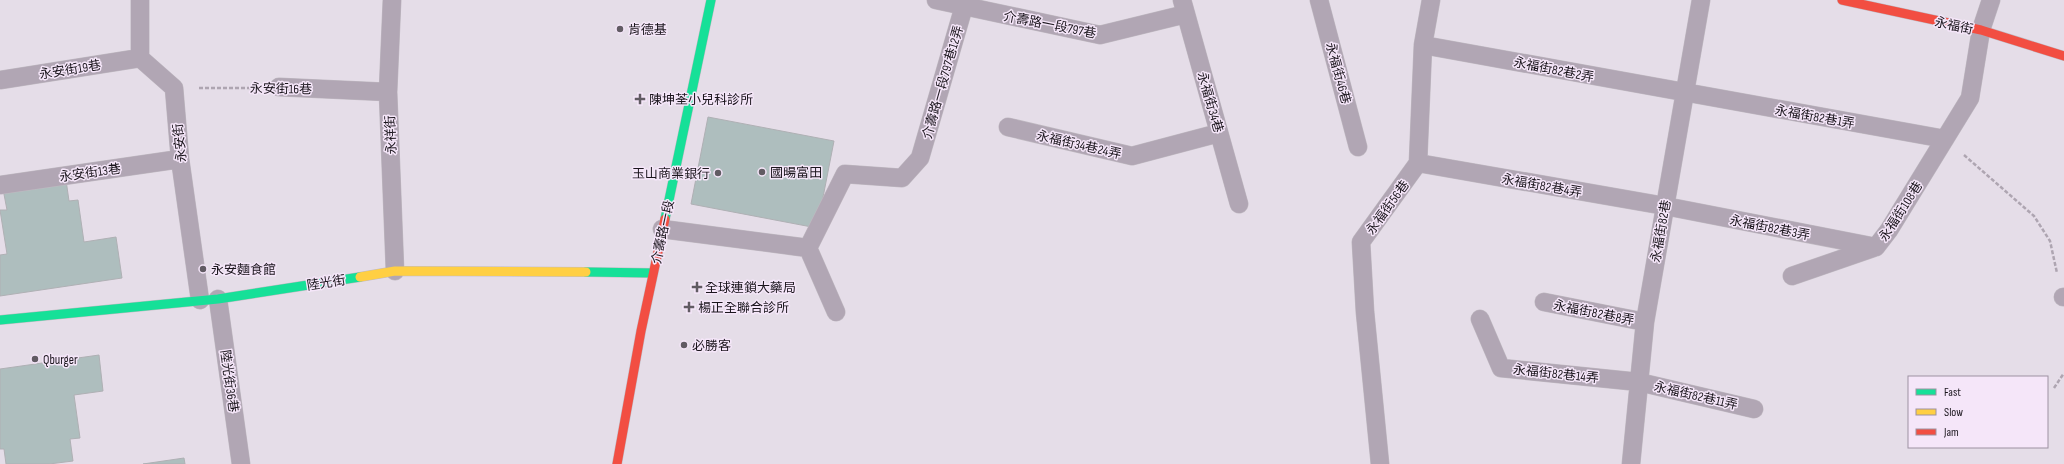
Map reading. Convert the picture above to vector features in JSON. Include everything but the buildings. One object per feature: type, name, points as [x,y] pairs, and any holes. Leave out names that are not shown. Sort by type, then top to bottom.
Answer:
[{"type":"street","name":"介壽路一段","points":[[617,464],[653,273],[711,0]]},
{"type":"street","name":"永福街","points":[[1842,0],[1981,30],[2064,56]]},
{"type":"street","name":"陸光街","points":[[0,320],[218,299],[396,271],[653,273]]},
{"type":"lane","points":[[140,0],[140,58],[174,88]]},
{"type":"lane","name":"永祥街","points":[[392,0],[388,92],[396,271]]},
{"type":"lane","name":"介壽路一段797巷","points":[[936,0],[1100,35],[1184,7]]},
{"type":"lane","name":"永福街46巷","points":[[1319,0],[1358,146]]},
{"type":"lane","points":[[1418,163],[1423,45],[1431,0]]},
{"type":"lane","name":"永福街82巷","points":[[1631,464],[1645,322],[1701,0]]},
{"type":"lane","name":"永福街108巷","points":[[1792,276],[1876,247],[1890,230],[1970,98],[1981,30],[1991,0]]},
{"type":"lane","name":"介壽路一段797巷12弄","points":[[808,248],[845,174],[902,178],[920,158],[964,6]]},
{"type":"lane","name":"永福街34巷","points":[[1184,7],[1239,204]]},
{"type":"lane","name":"永福街82巷2弄","points":[[1423,45],[1684,94]]},
{"type":"lane","name":"永安街19巷","points":[[0,80],[140,58]]},
{"type":"lane","name":"永安街16巷","points":[[279,87],[388,92]]},
{"type":"lane","name":"永安街","points":[[174,88],[180,159],[200,300]]},
{"type":"lane","name":"永福街82巷1弄","points":[[1684,94],[1945,139]]},
{"type":"lane","name":"永福街34巷24弄","points":[[1008,127],[1132,156],[1220,133]]},
{"type":"lane","name":"永安街13巷","points":[[0,185],[180,159]]},
{"type":"lane","name":"永福街82巷4弄","points":[[1418,163],[1665,206]]},
{"type":"lane","name":"永福街56巷","points":[[1380,464],[1364,312],[1361,242],[1418,163]]},
{"type":"lane","name":"永福街82巷3弄","points":[[1665,206],[1876,247]]},
{"type":"lane","points":[[662,229],[808,248],[836,312]]},
{"type":"lane","name":"陸光街36巷","points":[[218,299],[241,464]]},
{"type":"lane","name":"永福街82巷8弄","points":[[1544,302],[1645,322]]},
{"type":"lane","name":"永福街82巷14弄","points":[[1480,319],[1501,368],[1639,382]]},
{"type":"lane","name":"永福街82巷11弄","points":[[1639,382],[1754,409]]},
{"type":"path","name":"永安街16巷","points":[[174,88],[279,87]]},
{"type":"path","points":[[1945,139],[2034,216],[2050,241],[2063,297]]},
{"type":"path","points":[[2054,388],[2064,373]]},
{"type":"traffic: fast","points":[[665,219],[711,0]]},
{"type":"traffic: fast","points":[[586,272],[653,273]]},
{"type":"traffic: fast","points":[[0,320],[218,299],[360,277]]},
{"type":"traffic: slow","points":[[360,277],[395,271],[586,272]]},
{"type":"traffic: jam","points":[[1842,0],[1981,30],[2064,56]]},
{"type":"traffic: jam","points":[[617,464],[641,331],[665,219]]},
{"type":"place","name":"肯德基","points":[[620,29]]},
{"type":"place","name":"陳坤荃小兒科診所","points":[[640,99]]},
{"type":"place","name":"國暘富田","points":[[762,172]]},
{"type":"place","name":"玉山商業銀行","points":[[718,173]]},
{"type":"place","name":"永安麵食館","points":[[203,269]]},
{"type":"place","name":"全球連鎖大藥局","points":[[697,287]]},
{"type":"place","name":"楊正全聯合診所","points":[[689,307]]},
{"type":"place","name":"必勝客","points":[[684,345]]},
{"type":"place","name":"Qburger","points":[[35,359]]}]
